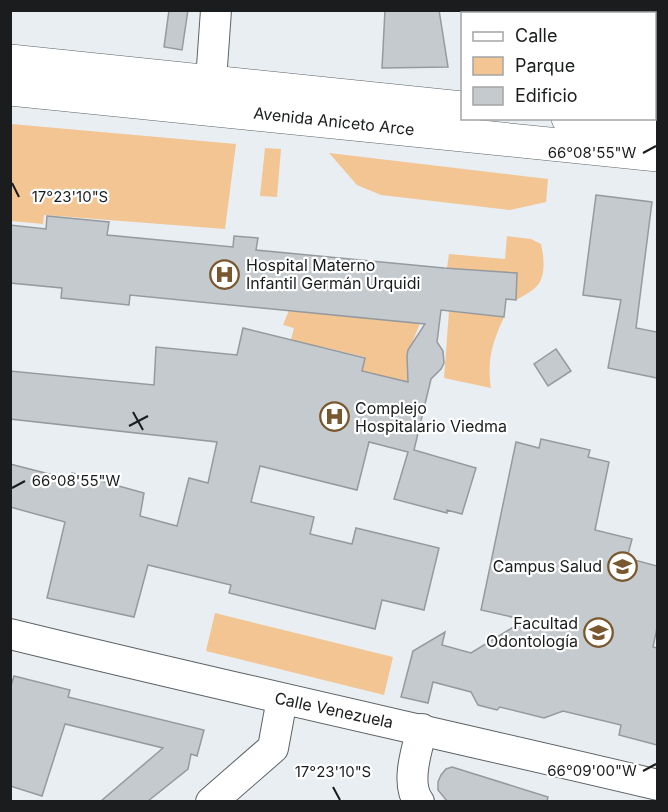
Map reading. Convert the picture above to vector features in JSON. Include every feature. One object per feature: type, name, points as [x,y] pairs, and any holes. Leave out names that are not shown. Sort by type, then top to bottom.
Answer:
[{"type":"main road","name":"Avenida Aniceto Arce","points":[[10,61],[461,108]]},
{"type":"main road","name":"Avenida Aniceto Arce","points":[[10,89],[657,155]]},
{"type":"main road","points":[[588,120],[657,127]]},
{"type":"street","points":[[211,81],[216,10]]},
{"type":"street","points":[[656,10],[657,26]]},
{"type":"street","name":"Calle Venezuela","points":[[10,634],[657,785]]},
{"type":"street","points":[[211,801],[273,748],[282,699]]},
{"type":"street","points":[[419,801],[416,798],[412,770],[422,729]]},
{"type":"green space","points":[[652,10],[652,12],[492,12]]},
{"type":"green space","points":[[11,124],[236,144],[225,229],[44,215],[43,224],[11,221]]},
{"type":"green space","points":[[265,148],[281,149],[277,197],[260,196]]},
{"type":"green space","points":[[329,153],[548,179],[546,202],[510,210],[381,195],[357,185]]},
{"type":"green space","points":[[507,236],[531,239],[541,244],[543,254],[544,266],[540,282],[516,300],[517,273],[447,268],[449,254],[505,259]]},
{"type":"green space","points":[[289,310],[420,323],[407,356],[411,371],[407,382],[362,371],[365,357],[323,347],[288,352],[294,328],[283,325]]},
{"type":"green space","points":[[449,311],[504,317],[492,352],[491,388],[444,378]]},
{"type":"green space","points":[[215,613],[393,657],[384,695],[206,651]]},
{"type":"building","points":[[169,10],[188,10],[182,50],[164,47]]},
{"type":"building","points":[[385,10],[439,10],[448,67],[382,68]]},
{"type":"building","points":[[596,195],[652,202],[636,328],[657,332],[657,378],[608,368],[621,300],[583,295]]},
{"type":"building","points":[[47,216],[109,222],[107,235],[233,247],[234,236],[258,238],[256,250],[517,273],[516,300],[506,299],[504,317],[441,310],[437,342],[443,351],[444,363],[431,379],[414,450],[476,468],[462,514],[447,510],[447,513],[394,499],[408,452],[369,442],[357,490],[260,466],[251,502],[314,517],[310,534],[352,544],[356,528],[439,548],[424,610],[382,600],[375,629],[229,593],[231,585],[148,565],[134,617],[47,598],[65,522],[10,507],[10,464],[69,479],[72,473],[144,493],[140,516],[177,526],[189,478],[208,483],[217,442],[10,419],[10,371],[154,385],[156,347],[237,355],[243,328],[365,358],[362,371],[408,382],[408,350],[425,324],[130,295],[129,305],[61,298],[62,288],[10,283],[10,225],[46,229]]},
{"type":"building","points":[[556,349],[571,371],[548,386],[534,364]]},
{"type":"building","points":[[541,439],[590,450],[588,457],[609,462],[595,530],[632,539],[627,558],[657,566],[657,628],[653,647],[657,648],[657,745],[619,735],[621,725],[563,711],[544,718],[500,707],[497,710],[478,705],[471,692],[433,682],[428,703],[401,697],[413,651],[445,632],[442,645],[471,653],[525,620],[481,610],[516,442],[539,448]]},
{"type":"building","points":[[14,676],[70,690],[68,697],[204,730],[197,756],[191,754],[188,769],[148,801],[101,801],[163,748],[65,724],[42,796],[10,786],[10,689]]},
{"type":"building","points":[[452,767],[548,797],[547,801],[447,801],[438,790],[438,782],[446,769]]},
{"type":"place","name":"Hospital Materno Infantil Germán Urquidi","points":[[225,274]]},
{"type":"place","name":"Complejo Hospitalario Viedma","points":[[334,417]]},
{"type":"place","name":"Campus Salud","points":[[623,566]]},
{"type":"place","name":"Facultad Odontología","points":[[599,632]]}]
